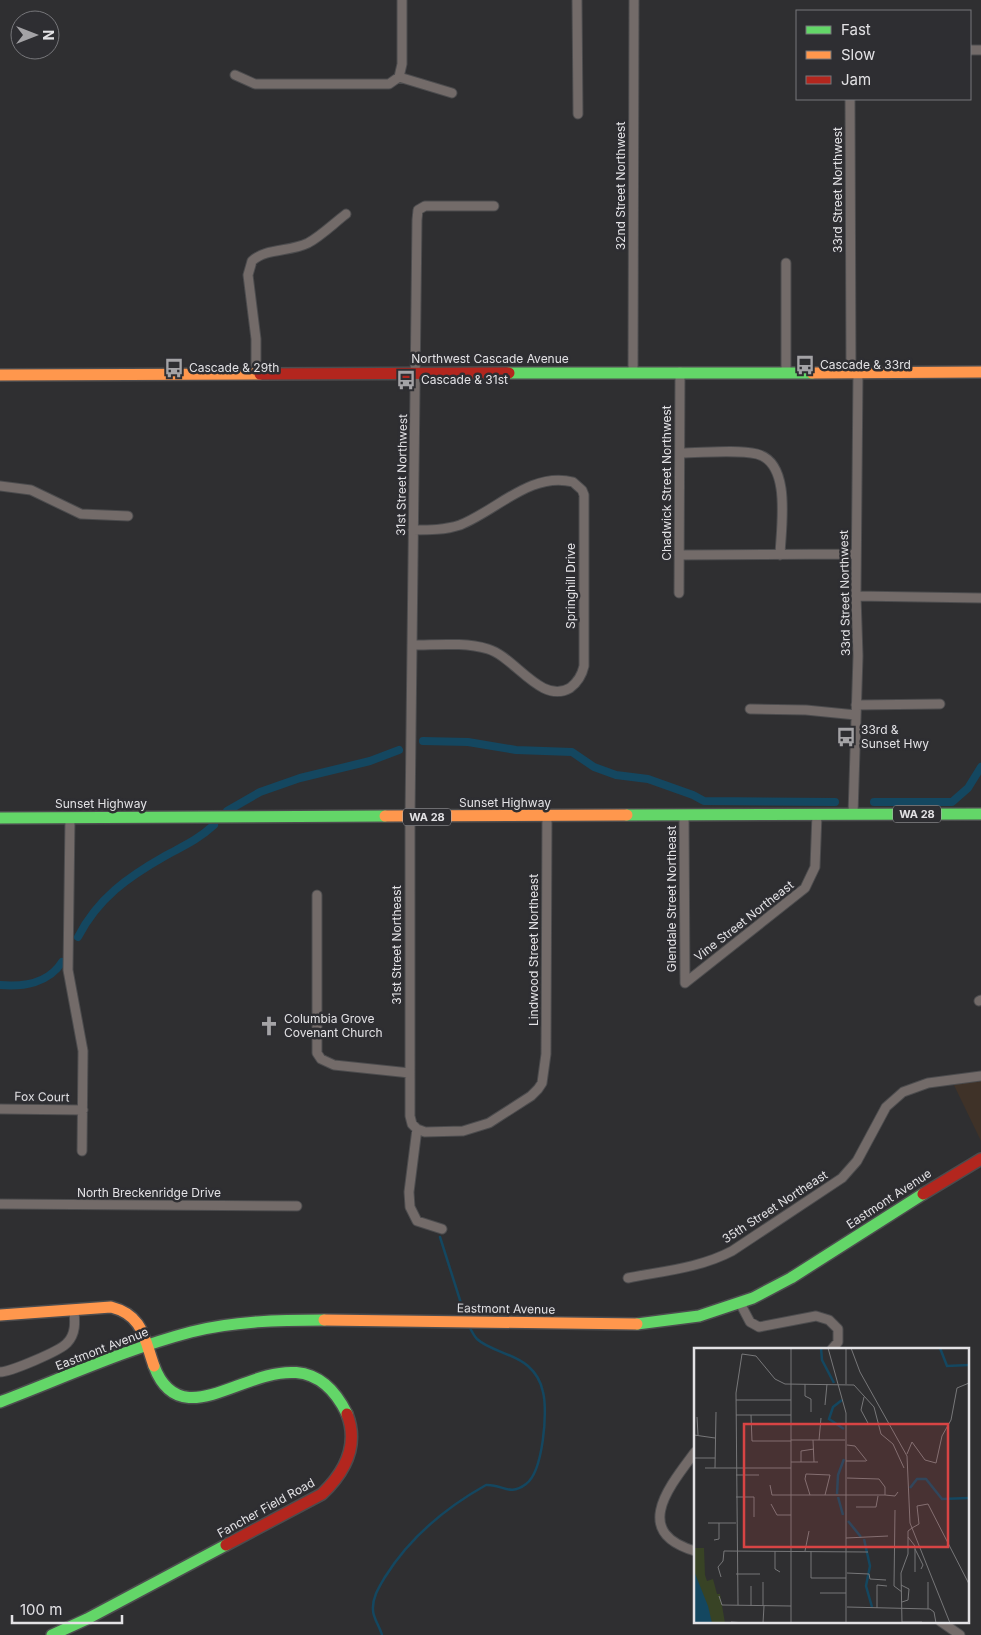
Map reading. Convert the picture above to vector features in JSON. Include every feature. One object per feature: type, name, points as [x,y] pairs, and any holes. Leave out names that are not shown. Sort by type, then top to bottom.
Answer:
[{"type":"main road","name":"Northwest Cascade Avenue","points":[[0,375],[981,372]]},
{"type":"main road","name":"Sunset Highway","points":[[0,818],[981,814]]},
{"type":"main road","name":"Eastmont Avenue","points":[[0,1402],[147,1346],[191,1332],[224,1326],[284,1320],[650,1324],[699,1316],[740,1303],[791,1278],[950,1176],[981,1159]]},
{"type":"main road","name":"Fancher Field Road","points":[[0,1315],[111,1307],[123,1310],[132,1316],[138,1325],[164,1384],[173,1393],[185,1397],[200,1398],[261,1375],[282,1371],[308,1375],[323,1382],[342,1403],[352,1429],[350,1452],[343,1472],[322,1494],[87,1619],[52,1635]]},
{"type":"street","points":[[235,75],[255,84],[389,84],[399,77],[402,64],[402,0]]},
{"type":"street","points":[[577,0],[578,114]]},
{"type":"street","name":"32nd Street Northwest","points":[[633,373],[634,0]]},
{"type":"street","points":[[399,77],[452,93]]},
{"type":"street","name":"33rd Street Northwest","points":[[850,100],[858,656],[853,814]]},
{"type":"street","name":"31st Street Northwest","points":[[410,817],[418,210],[425,206],[494,206]]},
{"type":"street","points":[[256,374],[256,338],[248,274],[252,261],[262,255],[308,243],[346,214]]},
{"type":"street","points":[[786,263],[786,372]]},
{"type":"street","name":"Chadwick Street Northwest","points":[[678,593],[680,372]]},
{"type":"street","points":[[680,453],[748,453],[766,457],[776,468],[781,486],[780,555]]},
{"type":"street","name":"Springhill Drive","points":[[412,645],[478,647],[503,656],[542,689],[561,691],[574,685],[581,676],[584,666],[584,496],[582,490],[573,482],[541,483],[529,486],[458,525],[434,530],[413,530]]},
{"type":"street","points":[[0,486],[31,490],[81,514],[128,516]]},
{"type":"street","points":[[679,555],[856,554]]},
{"type":"street","points":[[856,596],[981,598]]},
{"type":"street","points":[[856,705],[940,704]]},
{"type":"street","points":[[750,709],[806,710],[856,715]]},
{"type":"street","name":"Vine Street Northeast","points":[[685,983],[805,888],[813,875],[815,867],[817,814]]},
{"type":"street","name":"Glendale Street Northeast","points":[[684,816],[685,983]]},
{"type":"street","name":"31st Street Northeast","points":[[410,817],[410,1073]]},
{"type":"street","name":"Lindwood Street Northeast","points":[[417,1129],[425,1132],[478,1128],[531,1096],[542,1083],[546,1054],[547,817]]},
{"type":"street","points":[[70,818],[68,970],[83,1051],[82,1151]]},
{"type":"street","points":[[317,895],[317,1053],[321,1059],[334,1065],[410,1073],[410,1116],[412,1124],[417,1129],[410,1207],[417,1221],[442,1229]]},
{"type":"street","name":"35th Street Northeast","points":[[628,1278],[695,1265],[717,1259],[732,1251],[842,1178],[857,1161],[886,1107],[903,1092],[928,1084],[981,1076]]},
{"type":"street","name":"Fox Court","points":[[0,1109],[83,1110]]},
{"type":"street","name":"North Breckenridge Drive","points":[[0,1204],[297,1206]]},
{"type":"street","points":[[740,1303],[750,1322],[760,1328],[816,1316],[829,1320],[838,1329],[838,1342],[833,1348]]},
{"type":"street","points":[[0,1372],[12,1370],[67,1343],[74,1331],[74,1310]]},
{"type":"street","points":[[694,1453],[671,1484],[660,1510],[660,1523],[665,1536],[677,1546],[694,1552]]},
{"type":"street","points":[[941,1622],[960,1635]]},
{"type":"shaded area","points":[[981,1076],[981,1141],[951,1079]]},
{"type":"waterway","points":[[423,741],[468,742],[516,750],[572,752],[594,767],[616,775],[648,779],[693,795],[704,801],[835,802]]},
{"type":"waterway","points":[[227,811],[260,792],[300,778],[370,761],[399,750]]},
{"type":"waterway","points":[[874,802],[952,802],[968,788],[981,767]]},
{"type":"waterway","points":[[78,937],[95,911],[115,890],[139,872],[196,839],[214,825]]},
{"type":"waterway","points":[[0,985],[18,985],[35,982],[50,975],[62,962]]},
{"type":"waterway","points":[[440,1237],[466,1319]]},
{"type":"waterway","points":[[382,1635],[373,1613],[375,1597],[385,1577],[417,1536],[456,1503],[486,1485],[515,1490],[526,1484],[537,1467],[543,1441],[545,1413],[543,1392],[538,1378],[531,1369],[516,1358],[482,1343],[476,1338],[469,1326]]},
{"type":"traffic: fast","points":[[509,373],[812,373]]},
{"type":"traffic: fast","points":[[627,815],[981,814]]},
{"type":"traffic: fast","points":[[0,818],[385,816]]},
{"type":"traffic: fast","points":[[637,1324],[699,1316],[753,1298],[791,1278],[923,1194]]},
{"type":"traffic: fast","points":[[0,1402],[119,1355],[191,1332],[240,1323],[324,1320]]},
{"type":"traffic: fast","points":[[154,1366],[170,1390],[191,1398],[216,1393],[271,1375],[299,1373],[325,1384],[347,1414]]},
{"type":"traffic: fast","points":[[52,1635],[87,1619],[226,1545]]},
{"type":"traffic: slow","points":[[812,373],[981,372]]},
{"type":"traffic: slow","points":[[0,375],[260,374]]},
{"type":"traffic: slow","points":[[385,816],[627,815]]},
{"type":"traffic: slow","points":[[0,1315],[111,1307],[122,1311],[136,1322],[141,1329],[154,1366]]},
{"type":"traffic: slow","points":[[324,1320],[637,1324]]},
{"type":"traffic: jam","points":[[260,374],[509,373]]},
{"type":"traffic: jam","points":[[923,1194],[981,1159]]},
{"type":"traffic: jam","points":[[226,1545],[322,1494],[330,1486],[348,1457],[351,1436],[347,1414]]},
{"type":"place","name":"Cascade & 33rd","points":[[805,365]]},
{"type":"place","name":"Cascade & 29th","points":[[174,368]]},
{"type":"place","name":"Cascade & 31st","points":[[406,380]]},
{"type":"place","name":"33rd & Sunset Hwy","points":[[846,737]]},
{"type":"place","name":"Columbia Grove Covenant Church","points":[[269,1026]]}]
